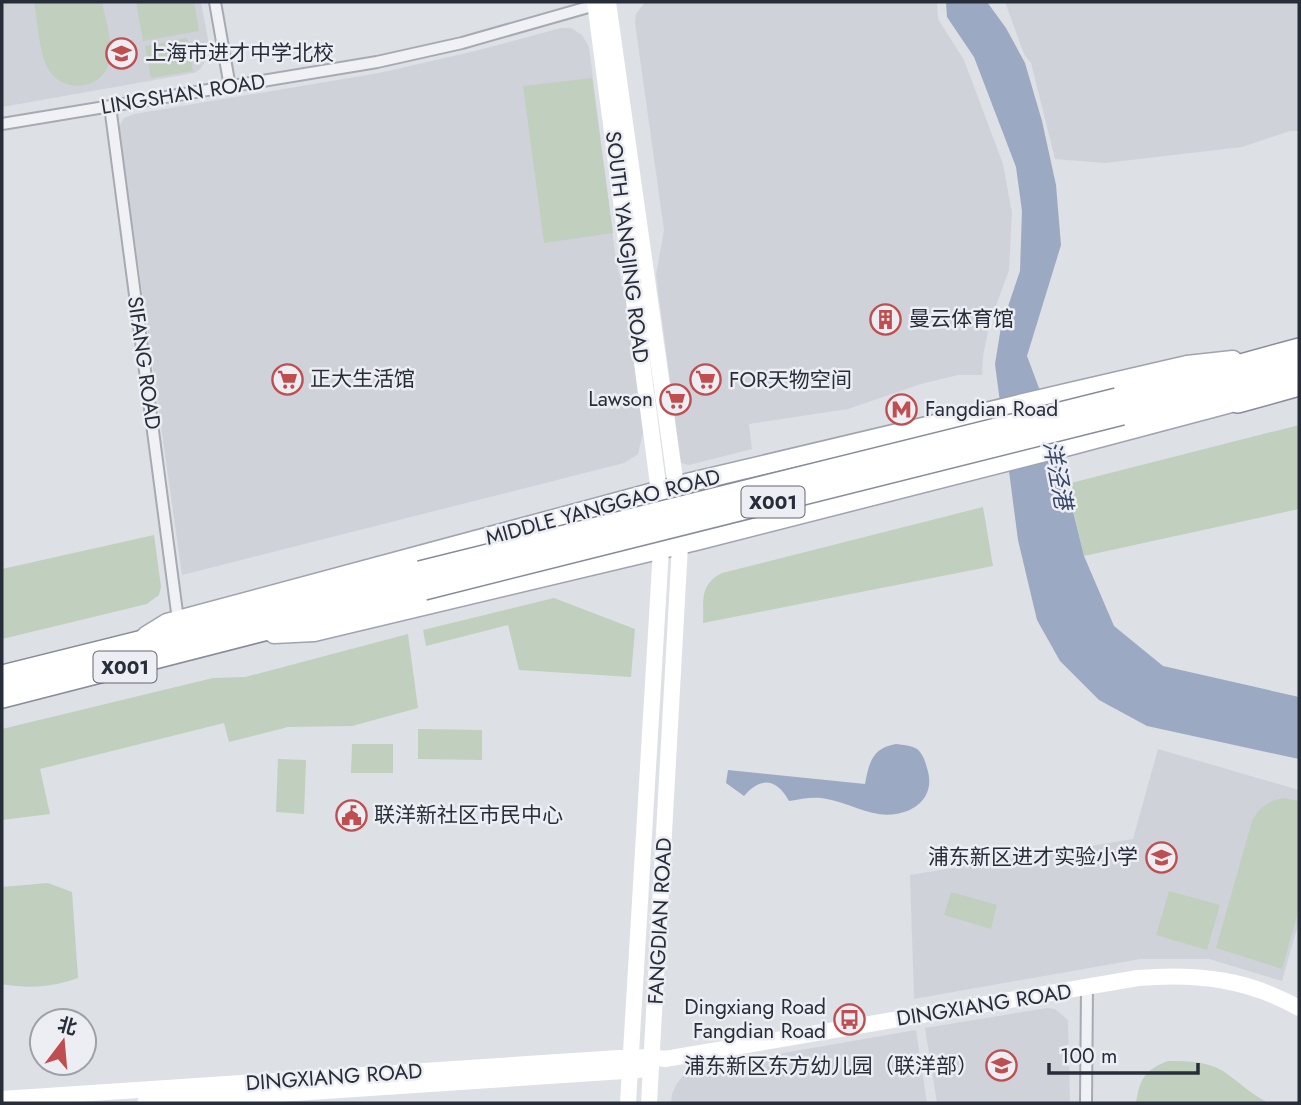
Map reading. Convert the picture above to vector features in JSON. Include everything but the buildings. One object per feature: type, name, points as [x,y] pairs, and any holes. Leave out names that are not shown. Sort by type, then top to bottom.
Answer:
[{"type":"highway","name":"MIDDLE YANGGAO ROAD","points":[[2,676],[135,643],[422,580],[1119,407],[1294,357]]},
{"type":"highway","points":[[1238,402],[1299,383]]},
{"type":"highway","name":"MIDDLE YANGGAO ROAD","points":[[2,697],[247,635],[422,580]]},
{"type":"main road","name":"SOUTH YANGJING ROAD","points":[[601,3],[668,489]]},
{"type":"main road","name":"MIDDLE YANGGAO ROAD","points":[[135,643],[167,623],[668,489],[1187,365],[1294,357]]},
{"type":"main road","name":"MIDDLE YANGGAO ROAD","points":[[247,635],[314,632],[680,545],[1238,402]]},
{"type":"main road","name":"FANGDIAN ROAD","points":[[649,1103],[656,1062],[680,545],[668,489]]},
{"type":"main road","name":"FANGDIAN ROAD","points":[[628,1103],[655,550],[668,489]]},
{"type":"main road","name":"DINGXIANG ROAD","points":[[145,1103],[656,1062],[1138,978],[1170,975],[1228,980],[1256,988],[1299,1008]]},
{"type":"main road","name":"DINGXIANG ROAD","points":[[2,1099],[208,1096]]},
{"type":"street","points":[[215,2],[230,87]]},
{"type":"street","name":"LINGSHAN ROAD","points":[[2,124],[420,53],[601,3]]},
{"type":"street","name":"SIFANG ROAD","points":[[110,106],[178,620]]},
{"type":"street","points":[[1086,1103],[1087,988]]},
{"type":"shaded area","name":"上海市进才中学北校","points":[[2,2],[201,2],[210,50],[200,69],[194,73],[2,107]]},
{"type":"shaded area","points":[[645,2],[937,2],[938,19],[964,60],[1003,164],[1012,213],[1009,270],[990,322],[982,375],[958,375],[921,384],[848,409],[749,424],[752,449],[689,465],[681,463],[656,275],[664,230],[635,23],[636,14]]},
{"type":"shaded area","points":[[1005,2],[1299,2],[1299,131],[1290,131],[1242,147],[1105,163],[1055,159],[1031,63],[1024,54]]},
{"type":"shaded area","points":[[561,28],[571,28],[582,35],[589,47],[616,261],[625,295],[643,433],[638,454],[624,463],[182,575],[119,127],[124,118],[134,114],[379,73]]},
{"type":"shaded area","name":"浦东新区进才实验小学","points":[[1158,749],[1299,790],[1299,921],[1282,981],[1209,959],[1140,959],[914,999],[910,875],[1133,839]]},
{"type":"shaded area","name":"浦东新区东方幼儿园（联洋部）","points":[[1047,1008],[1055,1009],[1068,1020],[1070,1103],[937,1103],[925,1028]]},
{"type":"shaded area","points":[[916,1030],[927,1103],[671,1103],[676,1085],[682,1077],[697,1068]]},
{"type":"green space","points":[[34,2],[102,2],[111,55],[106,71],[99,79],[80,86],[61,82],[53,76],[42,52]]},
{"type":"green space","points":[[136,2],[194,2],[199,31],[143,41]]},
{"type":"green space","points":[[187,38],[193,71],[151,78],[145,46]]},
{"type":"green space","points":[[592,78],[613,233],[544,243],[523,86]]},
{"type":"green space","points":[[1299,425],[1299,509],[1084,556],[1067,484]]},
{"type":"green space","points":[[983,507],[993,566],[703,623],[706,588],[722,573]]},
{"type":"green space","points":[[154,535],[161,587],[159,595],[147,604],[2,639],[2,569]]},
{"type":"green space","points":[[554,598],[635,629],[631,677],[519,670],[508,625],[426,646],[423,630]]},
{"type":"green space","points":[[408,634],[418,708],[352,726],[288,727],[229,742],[224,723],[40,769],[50,814],[2,820],[2,729],[213,678],[245,677]]},
{"type":"green space","points":[[418,729],[482,730],[482,760],[418,759]]},
{"type":"green space","points":[[352,744],[393,744],[393,773],[351,773]]},
{"type":"green space","points":[[278,759],[306,760],[304,814],[276,812]]},
{"type":"green space","points":[[1283,798],[1299,801],[1299,909],[1282,969],[1216,948],[1252,821],[1264,805]]},
{"type":"green space","points":[[48,883],[72,892],[78,978],[40,986],[2,984],[2,887]]},
{"type":"green space","points":[[1169,891],[1220,905],[1207,950],[1156,935]]},
{"type":"green space","points":[[951,892],[997,905],[991,929],[944,915]]},
{"type":"green space","points":[[1168,1061],[1210,1065],[1269,1103],[1136,1103],[1144,1076]]},
{"type":"water","name":"洋泾港","points":[[946,2],[987,2],[1006,28],[1025,63],[1042,121],[1056,185],[1061,245],[1027,356],[1056,442],[1084,556],[1114,626],[1163,666],[1299,697],[1299,759],[1147,726],[1099,700],[1060,661],[1037,620],[1018,540],[995,364],[1001,327],[1020,271],[1022,211],[1016,167],[974,57],[947,17]]},
{"type":"water","points":[[896,744],[912,747],[921,753],[929,777],[924,798],[905,812],[878,814],[822,798],[789,801],[779,788],[768,783],[757,785],[744,796],[726,783],[728,770],[865,784],[873,758],[882,749]]},
{"type":"place","name":"上海市进才中学北校","points":[[122,53]]},
{"type":"place","name":"曼云体育馆","points":[[886,319]]},
{"type":"place","name":"正大生活馆","points":[[287,379]]},
{"type":"place","name":"FOR天物空间","points":[[706,380]]},
{"type":"place","name":"Lawson","points":[[676,399]]},
{"type":"place","name":"Fangdian Road","points":[[902,409]]},
{"type":"place","name":"联洋新社区市民中心","points":[[351,815]]},
{"type":"place","name":"浦东新区进才实验小学","points":[[1161,857]]},
{"type":"place","name":"Dingxiang Road Fangdian Road","points":[[849,1019]]},
{"type":"place","name":"浦东新区东方幼儿园（联洋部）","points":[[1001,1066]]}]
